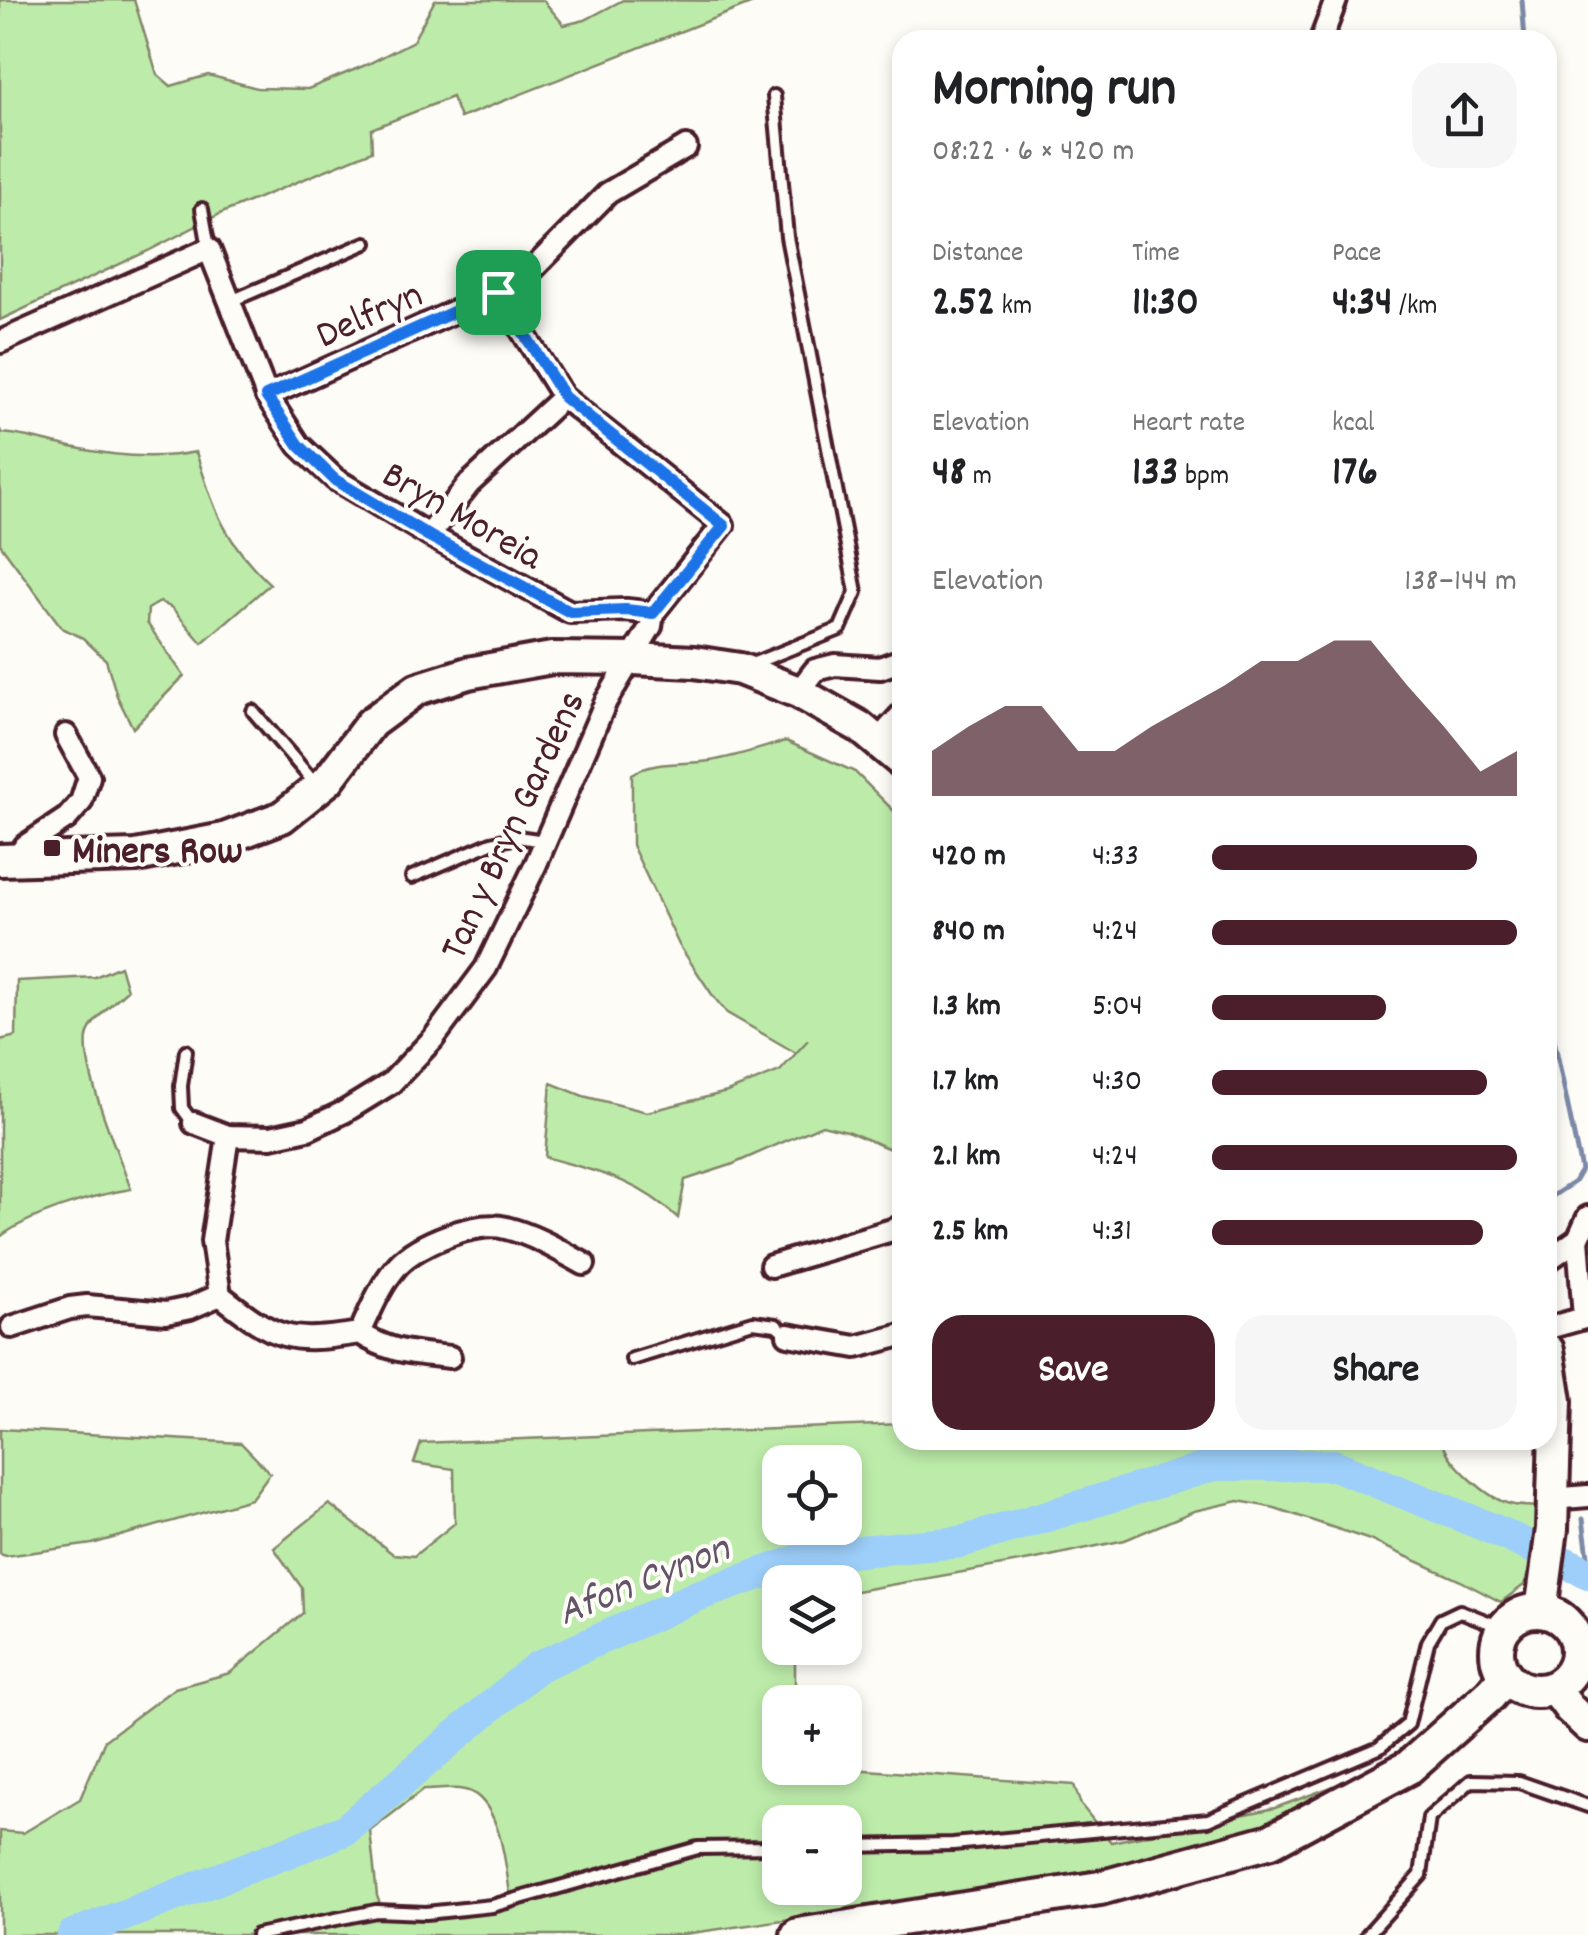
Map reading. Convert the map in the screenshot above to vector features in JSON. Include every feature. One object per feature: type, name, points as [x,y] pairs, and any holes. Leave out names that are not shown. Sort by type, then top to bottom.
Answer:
[{"type":"main road","points":[[8,861],[136,856],[224,838],[282,816],[319,788],[371,723],[417,689],[468,674],[552,658],[634,658],[740,669],[798,692],[860,728],[892,754]]},
{"type":"main road","points":[[1543,1597],[1582,1634],[1572,1672],[1554,1688],[1528,1691],[1506,1677],[1496,1653],[1503,1628],[1543,1597],[1552,1529],[1554,1450]]},
{"type":"main road","points":[[798,1935],[1100,1888],[1271,1841],[1409,1767],[1506,1677]]},
{"type":"main road","points":[[1554,1688],[1588,1726]]},
{"type":"street","points":[[1325,30],[1336,0]]},
{"type":"street","name":"Delfryn","points":[[266,396],[498,292],[528,274],[608,193],[686,147]]},
{"type":"street","points":[[0,342],[209,249]]},
{"type":"street","name":"Bryn Moreia","points":[[209,249],[266,396],[299,445],[335,480],[570,612],[653,613]]},
{"type":"street","points":[[498,292],[564,397],[724,526],[653,613],[652,626],[634,658]]},
{"type":"street","points":[[429,536],[469,484],[564,397]]},
{"type":"street","name":"Tan y Bryn Gardens","points":[[194,1124],[228,1136],[271,1136],[308,1129],[391,1083],[434,1039],[486,968],[606,701],[634,658]]},
{"type":"street","points":[[798,692],[815,670],[835,665],[880,668],[892,664]]},
{"type":"street","points":[[877,741],[892,725]]},
{"type":"street","points":[[8,861],[67,818],[81,802],[90,777],[66,734]]},
{"type":"street","points":[[228,1136],[212,1241],[220,1294],[260,1325],[286,1336],[316,1340],[360,1333],[399,1352],[450,1357]]},
{"type":"street","points":[[1557,1254],[1578,1239],[1588,1218]]},
{"type":"street","points":[[360,1333],[383,1286],[401,1262],[474,1227],[502,1226],[548,1244],[584,1264]]},
{"type":"street","points":[[772,1266],[892,1230]]},
{"type":"street","points":[[1557,1326],[1586,1318],[1578,1239]]},
{"type":"street","points":[[6,1326],[87,1306],[166,1313],[190,1308],[220,1294]]},
{"type":"street","points":[[788,1335],[856,1347],[892,1338]]},
{"type":"street","points":[[1552,1498],[1588,1496]]},
{"type":"lane","points":[[740,669],[840,629],[856,592],[787,238],[774,96]]},
{"type":"lane","points":[[202,209],[209,249]]},
{"type":"lane","points":[[230,302],[366,243]]},
{"type":"lane","points":[[253,711],[319,788]]},
{"type":"lane","points":[[412,876],[491,843],[517,837],[546,841]]},
{"type":"lane","points":[[186,1051],[182,1108],[194,1124]]},
{"type":"lane","points":[[632,1359],[752,1322],[776,1325],[788,1335]]},
{"type":"lane","points":[[862,1846],[953,1844],[1208,1820],[1379,1748],[1408,1724],[1428,1642],[1441,1620],[1460,1611],[1503,1628]]},
{"type":"lane","points":[[1367,1935],[1422,1876],[1429,1818],[1471,1781],[1519,1782],[1588,1806]]},
{"type":"lane","points":[[258,1935],[376,1911],[426,1913],[492,1906],[698,1848],[762,1846]]},
{"type":"green space","points":[[0,0],[134,0],[157,74],[171,86],[208,75],[257,88],[308,89],[413,41],[435,0],[543,0],[564,25],[585,20],[623,0],[758,1],[460,118],[452,97],[371,129],[372,151],[222,213],[0,320]]},
{"type":"green space","points":[[0,430],[118,455],[196,452],[222,524],[241,553],[270,584],[202,643],[172,608],[160,602],[148,609],[147,623],[184,676],[133,728],[117,696],[106,660],[83,638],[62,628],[0,544]]},
{"type":"green space","points":[[786,741],[855,772],[892,809],[892,1150],[822,1125],[731,1165],[685,1180],[678,1218],[631,1186],[545,1157],[551,1083],[583,1096],[647,1112],[727,1092],[780,1071],[808,1040],[796,1053],[727,1013],[679,945],[632,845],[632,774],[660,765],[719,759]]},
{"type":"green space","points":[[120,966],[127,990],[89,1031],[87,1052],[102,1112],[131,1189],[62,1207],[0,1237],[0,1040],[16,1036],[17,981],[95,977]]},
{"type":"green space","points":[[892,1424],[892,1450],[1446,1450],[1459,1468],[1501,1501],[1543,1507],[1524,1585],[1501,1602],[1370,1540],[1275,1508],[1239,1501],[1194,1511],[1125,1540],[862,1590],[862,1565],[762,1565],[762,1665],[795,1665],[795,1685],[762,1685],[762,1785],[862,1785],[862,1770],[1074,1785],[1081,1805],[1111,1842],[1275,1808],[1350,1780],[1286,1817],[1163,1856],[981,1892],[677,1935],[0,1935],[0,1831],[23,1833],[80,1799],[105,1740],[175,1688],[230,1673],[303,1613],[302,1588],[274,1548],[329,1504],[393,1554],[414,1556],[455,1523],[454,1469],[414,1463],[421,1443]],"holes":[[[423,1790],[471,1792],[490,1812],[505,1862],[512,1909],[426,1919],[385,1918],[377,1896],[370,1831]]]},
{"type":"green space","points":[[0,1429],[241,1443],[270,1473],[251,1499],[92,1544],[6,1556],[0,1554]]},
{"type":"waterway","points":[[1522,0],[1524,30]]},
{"type":"waterway","points":[[1557,1054],[1581,1170],[1574,1182],[1557,1193]]},
{"type":"waterway","name":"Afon Cynon","points":[[73,1935],[345,1830],[537,1667],[697,1596],[814,1555],[961,1542],[1215,1465],[1334,1465],[1488,1527],[1588,1573]]},
{"type":"waterway","points":[[1583,1519],[1588,1556]]},
{"type":"place","name":"Miners Row","points":[[52,848]]},
{"type":"route","points":[[498,292],[564,397],[724,526],[653,613],[570,612],[429,536],[335,480],[299,445],[266,396],[498,292]]}]
